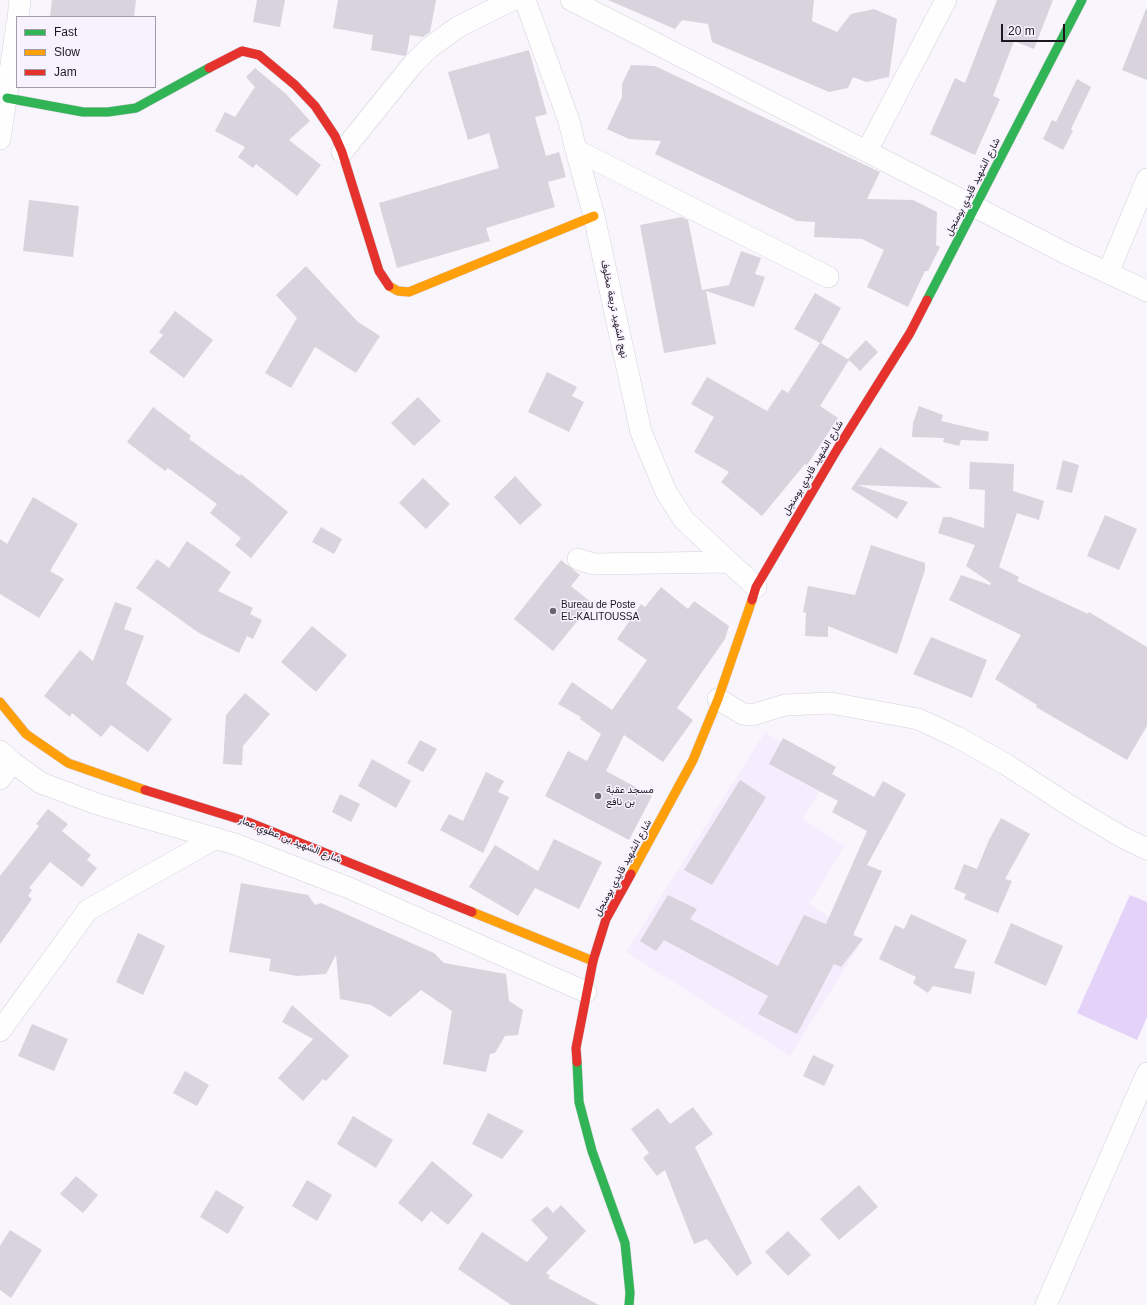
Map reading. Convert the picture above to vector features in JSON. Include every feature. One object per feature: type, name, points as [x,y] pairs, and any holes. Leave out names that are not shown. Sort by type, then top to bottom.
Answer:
[{"type":"street","points":[[18,16],[20,0]]},
{"type":"street","points":[[342,152],[413,64],[429,48],[458,27],[512,0]]},
{"type":"street","name":"نهج الشهيد تريعة مخلوف","points":[[525,0],[569,122],[594,216],[641,432],[666,492],[684,520],[756,587]]},
{"type":"street","points":[[571,0],[1067,254],[1147,291]]},
{"type":"street","points":[[867,151],[946,0]]},
{"type":"street","name":"شارع الشهيد قايدي بومنجل","points":[[629,1305],[630,1293],[625,1243],[592,1151],[579,1102],[576,1048],[593,961],[606,919],[694,760],[718,699],[756,587],[838,448],[910,333],[1082,0]]},
{"type":"street","points":[[0,139],[16,31]]},
{"type":"street","points":[[7,98],[83,112],[108,112],[136,108],[232,55],[242,51],[259,55],[295,85],[315,106],[335,136],[342,152],[379,271],[385,282],[399,292],[409,292],[594,216]]},
{"type":"street","points":[[576,150],[828,277]]},
{"type":"street","points":[[1108,273],[1147,179]]},
{"type":"street","points":[[578,559],[594,564],[728,562]]},
{"type":"street","points":[[718,699],[742,714],[752,715],[785,705],[831,703],[918,719],[957,737],[1007,765],[1070,806],[1122,837],[1147,848]]},
{"type":"street","name":"شارع الشهيد بن عطوي عمار","points":[[0,702],[26,734],[68,763],[152,793],[248,822],[593,961]]},
{"type":"street","points":[[4,764],[41,783],[97,804],[216,838],[349,888],[586,992]]},
{"type":"street","points":[[0,1031],[88,910],[216,838]]},
{"type":"street","points":[[1046,1305],[1147,1073]]},
{"type":"shaded area","points":[[765,732],[831,774],[803,819],[845,846],[809,904],[863,939],[790,1056],[626,952]]},
{"type":"shaded area","points":[[1130,895],[1147,902],[1147,1017],[1137,1040],[1077,1013]]},
{"type":"building","points":[[52,0],[136,0],[134,16],[50,16]]},
{"type":"building","points":[[257,0],[285,0],[280,27],[253,22]]},
{"type":"building","points":[[338,0],[436,0],[430,32],[423,37],[410,35],[407,53],[405,56],[371,50],[373,35],[333,28]]},
{"type":"building","points":[[608,0],[814,0],[812,21],[837,32],[851,14],[874,9],[897,19],[889,77],[866,82],[853,77],[848,88],[829,92],[712,42],[708,24],[682,20],[675,29]]},
{"type":"building","points":[[997,0],[1053,0],[1034,49],[1014,41],[993,96],[1000,99],[975,155],[930,134],[955,78],[965,83]]},
{"type":"building","points":[[1147,9],[1147,80],[1122,70]]},
{"type":"building","points":[[529,50],[547,114],[535,117],[546,156],[559,152],[566,177],[548,182],[555,207],[486,228],[490,241],[397,268],[379,203],[499,168],[489,133],[468,140],[448,72]]},
{"type":"building","points":[[631,65],[655,66],[880,172],[867,199],[913,200],[937,212],[936,245],[940,247],[928,271],[925,271],[908,307],[867,287],[884,250],[862,239],[814,237],[815,222],[797,221],[655,154],[661,141],[629,139],[607,129],[622,97],[622,84]]},
{"type":"building","points":[[255,68],[286,94],[310,121],[289,140],[321,165],[297,196],[256,164],[253,168],[238,157],[245,147],[215,131],[225,112],[235,117],[255,87],[246,77]]},
{"type":"building","points":[[1077,79],[1091,87],[1071,129],[1073,131],[1063,150],[1043,139],[1052,120],[1056,122]]},
{"type":"building","points":[[29,200],[79,206],[73,257],[23,251]]},
{"type":"building","points":[[682,217],[688,220],[702,290],[729,285],[741,251],[761,258],[755,274],[765,277],[754,307],[706,291],[716,344],[664,353],[640,225]]},
{"type":"building","points":[[306,266],[358,322],[380,336],[356,373],[315,347],[291,388],[265,373],[297,318],[276,295]]},
{"type":"building","points":[[815,293],[841,308],[821,343],[849,360],[820,406],[838,418],[807,465],[805,464],[762,516],[721,482],[729,472],[694,452],[714,417],[691,404],[707,377],[767,411],[782,389],[788,393],[820,343],[794,329]]},
{"type":"building","points":[[175,311],[213,340],[184,378],[149,352],[163,335],[159,332]]},
{"type":"building","points":[[866,340],[878,352],[860,371],[848,359]]},
{"type":"building","points":[[547,372],[577,387],[572,396],[584,402],[569,432],[528,412]]},
{"type":"building","points":[[418,397],[441,421],[414,446],[391,423]]},
{"type":"building","points":[[919,406],[943,415],[941,421],[989,432],[988,441],[961,440],[959,446],[943,442],[944,438],[912,437],[913,423]]},
{"type":"building","points":[[153,407],[191,436],[189,439],[240,476],[241,474],[288,512],[251,558],[235,545],[241,538],[210,513],[217,504],[168,468],[165,471],[127,442]]},
{"type":"building","points":[[880,447],[942,488],[858,485],[908,502],[897,519],[851,489]]},
{"type":"building","points":[[1063,460],[1079,465],[1072,493],[1056,489]]},
{"type":"building","points":[[970,462],[1014,464],[1013,491],[1044,501],[1039,520],[1017,513],[999,567],[1019,577],[1017,581],[1088,614],[1089,612],[1147,647],[1147,726],[1127,760],[1036,707],[1037,705],[995,679],[1021,635],[949,600],[961,575],[990,585],[991,583],[966,566],[975,545],[938,533],[943,517],[950,517],[984,528],[985,490],[969,489]]},
{"type":"building","points":[[515,476],[542,505],[520,525],[494,497]]},
{"type":"building","points":[[423,478],[450,504],[426,529],[399,503]]},
{"type":"building","points":[[33,497],[78,524],[50,571],[64,579],[39,618],[0,594],[0,539],[7,544]]},
{"type":"building","points":[[1105,515],[1137,529],[1119,570],[1087,556]]},
{"type":"building","points":[[321,527],[342,539],[334,554],[312,542]]},
{"type":"building","points":[[187,541],[231,572],[218,591],[253,608],[250,614],[262,620],[253,639],[247,636],[239,653],[199,633],[136,588],[157,559],[169,568]]},
{"type":"building","points":[[871,545],[925,563],[925,570],[897,654],[828,626],[828,637],[805,636],[806,613],[803,612],[808,586],[855,595]]},
{"type":"building","name":"Bureau de Poste EL-KALITOUSSA","points":[[561,560],[580,575],[571,586],[592,603],[553,651],[514,619]]},
{"type":"building","points":[[661,587],[688,609],[694,601],[729,626],[725,639],[677,708],[693,720],[663,762],[624,735],[606,771],[652,796],[629,840],[545,796],[568,751],[587,761],[601,734],[580,719],[581,717],[558,704],[572,682],[612,710],[647,660],[617,639],[641,604],[645,607]]},
{"type":"building","points":[[115,602],[132,608],[124,629],[144,636],[126,684],[172,719],[148,752],[111,725],[101,737],[72,713],[70,717],[44,696],[80,650],[93,661]]},
{"type":"building","points":[[312,626],[347,655],[316,692],[281,662]]},
{"type":"building","points":[[931,637],[987,660],[972,698],[913,674]]},
{"type":"building","points":[[245,693],[270,714],[243,746],[242,765],[223,764],[226,715]]},
{"type":"building","points":[[783,738],[836,767],[832,774],[874,797],[883,781],[906,794],[867,865],[882,871],[853,935],[863,939],[841,967],[834,964],[797,1034],[758,1014],[768,996],[664,940],[656,951],[640,941],[668,895],[697,909],[690,919],[778,966],[804,915],[826,924],[867,831],[832,812],[838,801],[769,764]]},
{"type":"building","points":[[420,740],[437,749],[423,772],[407,763]]},
{"type":"building","points":[[372,759],[411,781],[396,808],[358,786]]},
{"type":"building","points":[[486,772],[504,781],[498,792],[509,797],[483,853],[440,830],[449,814],[463,821]]},
{"type":"building","points":[[740,780],[766,797],[712,885],[684,870]]},
{"type":"building","points":[[340,794],[360,804],[351,822],[332,812]]},
{"type":"building","points":[[48,809],[68,824],[62,831],[91,855],[87,860],[97,868],[82,887],[50,862],[29,888],[32,890],[28,896],[32,899],[0,944],[0,876],[39,826],[36,824]]},
{"type":"building","points":[[1001,818],[1030,834],[1005,879],[1012,881],[998,913],[964,899],[966,894],[954,889],[964,864],[977,869],[989,840]]},
{"type":"building","points":[[554,839],[602,862],[579,909],[535,888],[518,916],[469,887],[495,845],[538,871]]},
{"type":"building","points":[[241,883],[308,895],[315,905],[321,903],[434,953],[444,963],[506,974],[509,1001],[523,1010],[518,1035],[505,1036],[495,1053],[490,1054],[486,1072],[443,1064],[452,1011],[421,990],[390,1017],[371,1005],[340,999],[336,955],[326,974],[297,976],[269,971],[271,959],[229,952]]},
{"type":"building","points":[[911,914],[967,940],[954,968],[975,972],[971,994],[933,986],[928,993],[913,983],[916,977],[879,959],[895,925],[904,929]]},
{"type":"building","points":[[1011,923],[1063,946],[1046,986],[994,963]]},
{"type":"building","points":[[138,933],[165,946],[143,995],[116,982]]},
{"type":"building","points":[[292,1005],[349,1056],[326,1081],[323,1079],[303,1101],[278,1078],[313,1039],[282,1022]]},
{"type":"building","points":[[32,1024],[68,1039],[54,1071],[18,1056]]},
{"type":"building","points":[[813,1055],[834,1065],[824,1086],[803,1076]]},
{"type":"building","points":[[185,1071],[209,1085],[197,1106],[173,1093]]},
{"type":"building","points":[[693,1107],[713,1134],[695,1147],[752,1263],[737,1276],[707,1239],[694,1244],[665,1170],[657,1176],[643,1158],[649,1153],[631,1129],[658,1108],[670,1124]]},
{"type":"building","points":[[488,1113],[524,1131],[502,1159],[472,1144]]},
{"type":"building","points":[[353,1116],[393,1140],[376,1168],[337,1144]]},
{"type":"building","points":[[432,1161],[473,1195],[448,1225],[431,1211],[422,1222],[398,1203]]},
{"type":"building","points":[[76,1176],[98,1195],[83,1213],[60,1194]]},
{"type":"building","points":[[307,1180],[332,1195],[317,1221],[292,1206]]},
{"type":"building","points":[[859,1185],[878,1207],[839,1240],[820,1219]]},
{"type":"building","points":[[216,1190],[244,1207],[228,1234],[200,1217]]},
{"type":"building","points":[[561,1205],[586,1231],[546,1273],[550,1276],[548,1278],[599,1305],[511,1305],[458,1269],[482,1232],[527,1262],[548,1238],[531,1220],[547,1206],[553,1213]]},
{"type":"building","points":[[10,1230],[42,1250],[11,1298],[0,1290],[0,1246]]},
{"type":"building","points":[[788,1231],[811,1255],[788,1276],[765,1252]]},
{"type":"traffic: fast","points":[[927,300],[1082,0]]},
{"type":"traffic: fast","points":[[7,98],[83,112],[108,112],[136,108],[209,68]]},
{"type":"traffic: fast","points":[[577,1062],[579,1102],[592,1151],[625,1243],[630,1293],[629,1305]]},
{"type":"traffic: slow","points":[[389,286],[398,291],[409,292],[594,216]]},
{"type":"traffic: slow","points":[[631,874],[693,760],[718,699],[752,600]]},
{"type":"traffic: slow","points":[[0,702],[26,734],[68,763],[145,790]]},
{"type":"traffic: slow","points":[[472,912],[593,961]]},
{"type":"traffic: jam","points":[[209,68],[242,51],[259,55],[295,85],[315,106],[335,136],[342,152],[379,271],[389,286]]},
{"type":"traffic: jam","points":[[752,600],[756,587],[838,448],[910,333],[927,300]]},
{"type":"traffic: jam","points":[[145,790],[248,822],[472,912]]},
{"type":"traffic: jam","points":[[577,1062],[576,1048],[593,961],[606,919],[631,874]]},
{"type":"place","name":"Bureau de Poste EL-KALITOUSSA","points":[[553,611]]},
{"type":"place","name":"مسجد عقبة بن نافع","points":[[598,796]]}]
